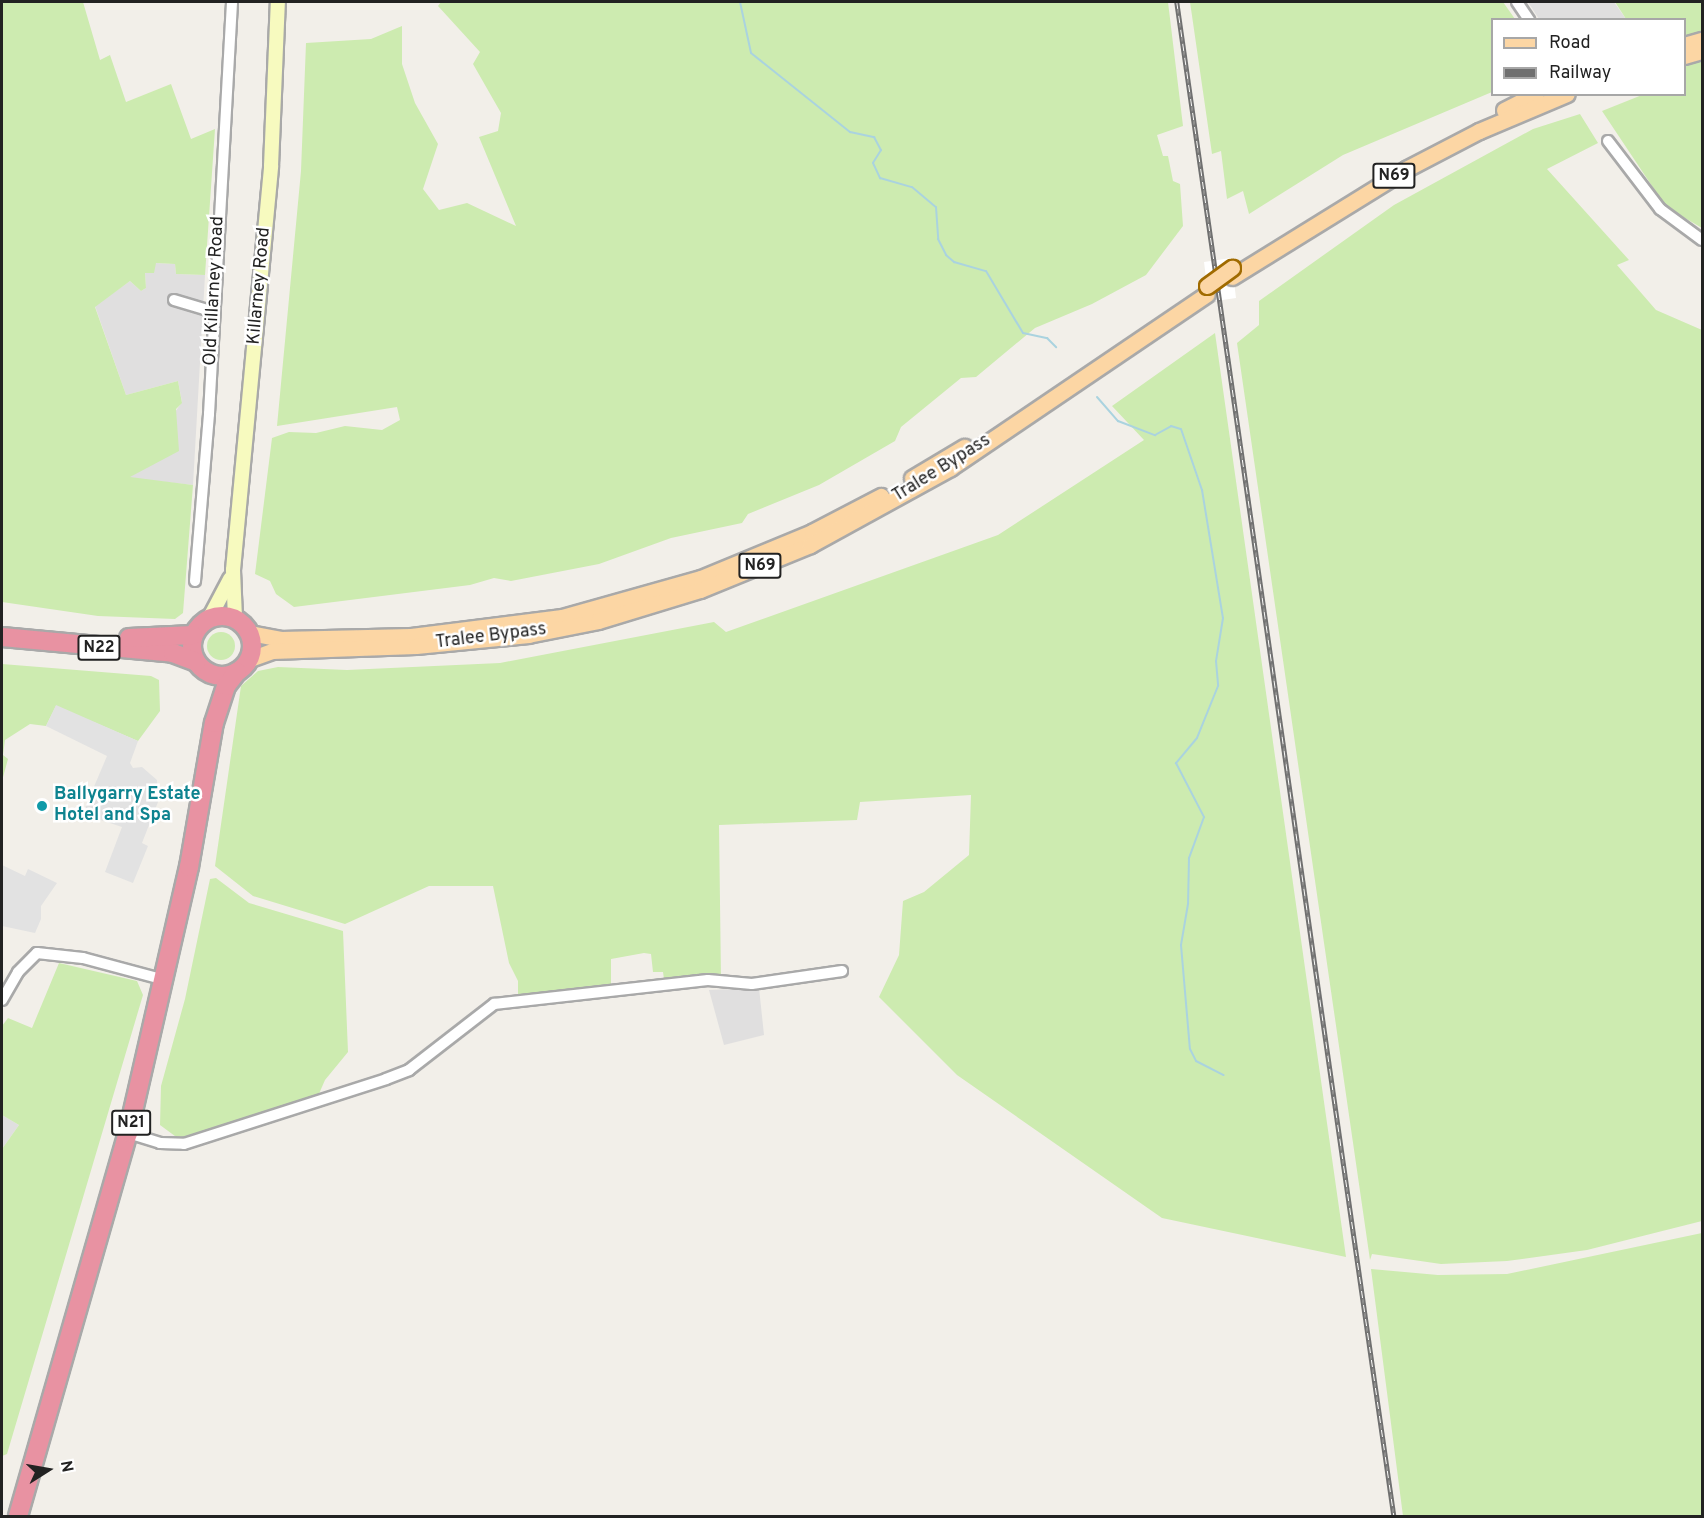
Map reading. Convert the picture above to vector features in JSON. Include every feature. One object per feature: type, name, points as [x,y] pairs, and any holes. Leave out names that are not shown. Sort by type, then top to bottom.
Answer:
[{"type":"highway","points":[[202,667],[191,649],[193,635],[210,617],[235,618],[250,633],[243,665]]},
{"type":"highway","name":"N22","points":[[2,625],[113,638],[193,635]]},
{"type":"highway","name":"N22","points":[[2,637],[173,653],[223,676],[243,665]]},
{"type":"highway","name":"N21","points":[[18,1516],[128,1132],[165,980],[214,723],[226,686],[243,665]]},
{"type":"highway","name":"N21","points":[[202,667],[214,723]]},
{"type":"main road","name":"Killarney Road","points":[[235,618],[233,570],[271,166],[278,2]]},
{"type":"main road","points":[[1686,44],[1702,40]]},
{"type":"main road","points":[[1686,55],[1702,51]]},
{"type":"main road","name":"Tralee Bypass","points":[[243,665],[272,651],[416,646],[528,635],[598,621],[700,590],[810,545],[950,468],[1232,272],[1406,158],[1532,96]]},
{"type":"main road","name":"Tralee Bypass","points":[[1232,272],[1396,175],[1479,131],[1562,96]]},
{"type":"main road","name":"Tralee Bypass","points":[[250,633],[308,640],[487,628],[562,617],[701,578],[812,532],[950,456],[1207,290]]},
{"type":"main road","name":"Killarney Road","points":[[210,617],[224,597],[233,570]]},
{"type":"street","name":"Old Killarney Road","points":[[195,581],[214,312],[232,2]]},
{"type":"street","points":[[1517,2],[1528,18]]},
{"type":"street","points":[[1608,141],[1660,209],[1702,240]]},
{"type":"street","points":[[174,300],[214,312]]},
{"type":"street","points":[[2,1000],[18,972],[37,953],[83,958],[165,980]]},
{"type":"street","points":[[128,1132],[160,1143],[184,1144],[386,1079],[410,1070],[494,1004],[708,980],[752,984],[842,971]]},
{"type":"shaded area","points":[[1528,2],[1614,2],[1625,18],[1538,18]]},
{"type":"shaded area","points":[[155,263],[175,264],[176,274],[205,275],[193,485],[129,478],[182,402],[178,381],[126,395],[95,306],[130,281],[141,291],[146,288],[145,273]]},
{"type":"shaded area","points":[[56,705],[138,741],[130,763],[133,768],[142,767],[157,780],[158,802],[142,843],[148,846],[133,883],[105,872],[122,827],[95,818],[85,808],[107,756],[46,726]]},
{"type":"shaded area","points":[[2,865],[25,876],[28,869],[57,883],[41,906],[41,919],[35,933],[2,926]]},
{"type":"shaded area","points":[[759,988],[764,1035],[724,1045],[709,990]]},
{"type":"shaded area","points":[[2,1115],[19,1125],[2,1149]]},
{"type":"green space","points":[[2,2],[83,2],[100,60],[110,55],[126,102],[171,84],[191,139],[215,129],[205,275],[176,274],[175,264],[156,263],[154,273],[145,273],[146,288],[141,291],[130,281],[95,307],[126,395],[178,381],[182,403],[176,409],[179,451],[130,477],[193,485],[183,613],[175,619],[98,616],[2,602]]},
{"type":"green space","points":[[441,2],[1168,2],[1183,126],[1157,135],[1163,156],[1168,156],[1173,181],[1180,184],[1183,226],[1146,275],[1092,304],[1035,328],[976,377],[961,378],[901,427],[895,441],[819,485],[748,514],[742,523],[671,538],[599,564],[511,581],[494,578],[470,585],[294,607],[276,594],[270,581],[255,574],[272,438],[289,432],[316,433],[345,426],[382,430],[400,420],[397,407],[277,426],[301,171],[306,43],[371,39],[402,26],[402,64],[415,103],[438,144],[423,189],[439,210],[467,203],[516,226],[479,137],[498,131],[501,113],[473,64],[480,52],[438,6]]},
{"type":"green space","points":[[1190,2],[1503,2],[1514,18],[1491,18],[1491,92],[1343,155],[1249,214],[1243,191],[1227,199],[1221,151],[1212,154]]},
{"type":"green space","points":[[1615,2],[1702,2],[1702,228],[1666,207],[1602,111],[1640,96],[1686,96],[1686,18],[1625,18]]},
{"type":"green space","points":[[1580,114],[1598,143],[1547,169],[1629,260],[1617,265],[1656,310],[1702,330],[1702,1221],[1587,1250],[1507,1261],[1441,1264],[1372,1254],[1370,1260],[1237,343],[1259,325],[1259,301],[1394,205],[1533,129]]},
{"type":"green space","points":[[1215,333],[1346,1257],[1162,1218],[957,1075],[879,997],[899,955],[903,901],[924,892],[969,855],[971,795],[860,802],[857,820],[719,825],[721,979],[670,981],[664,979],[663,972],[653,972],[651,954],[644,953],[611,959],[611,984],[518,995],[518,981],[509,963],[493,886],[429,886],[345,924],[253,896],[215,866],[241,686],[258,671],[278,667],[347,670],[500,663],[714,622],[726,632],[998,535],[1144,440],[1112,406]]},
{"type":"green space","points":[[221,632],[231,636],[235,646],[231,656],[221,660],[211,656],[207,646],[211,636]]},
{"type":"green space","points":[[2,664],[151,676],[159,680],[160,711],[138,741],[56,706],[46,726],[30,724],[5,740],[3,755],[8,759],[2,781]]},
{"type":"green space","points":[[216,878],[249,903],[343,931],[348,1052],[325,1080],[318,1096],[179,1139],[160,1125],[161,1086],[185,999],[210,879]]},
{"type":"green space","points":[[59,963],[137,981],[143,995],[7,1454],[2,1456],[2,1149],[19,1125],[2,1115],[2,1026],[8,1018],[32,1028]]},
{"type":"green space","points":[[1702,1233],[1702,1516],[1403,1516],[1371,1269],[1438,1275],[1507,1274]]},
{"type":"pier","points":[[1231,258],[1236,298],[1209,302],[1204,262]]},
{"type":"waterway","points":[[740,2],[751,53],[850,132],[874,137],[881,150],[873,163],[880,178],[912,187],[936,207],[938,239],[946,255],[954,262],[986,271],[1023,333],[1047,338],[1056,347]]},
{"type":"waterway","points":[[1097,397],[1118,421],[1155,435],[1171,426],[1181,429],[1202,490],[1223,618],[1216,661],[1218,686],[1197,738],[1176,763],[1204,817],[1189,858],[1188,904],[1181,945],[1190,1049],[1196,1061],[1224,1075]]},
{"type":"railway","points":[[1177,2],[1394,1516]]},
{"type":"place","name":"Ballygarry Estate Hotel and Spa","points":[[42,806]]}]
